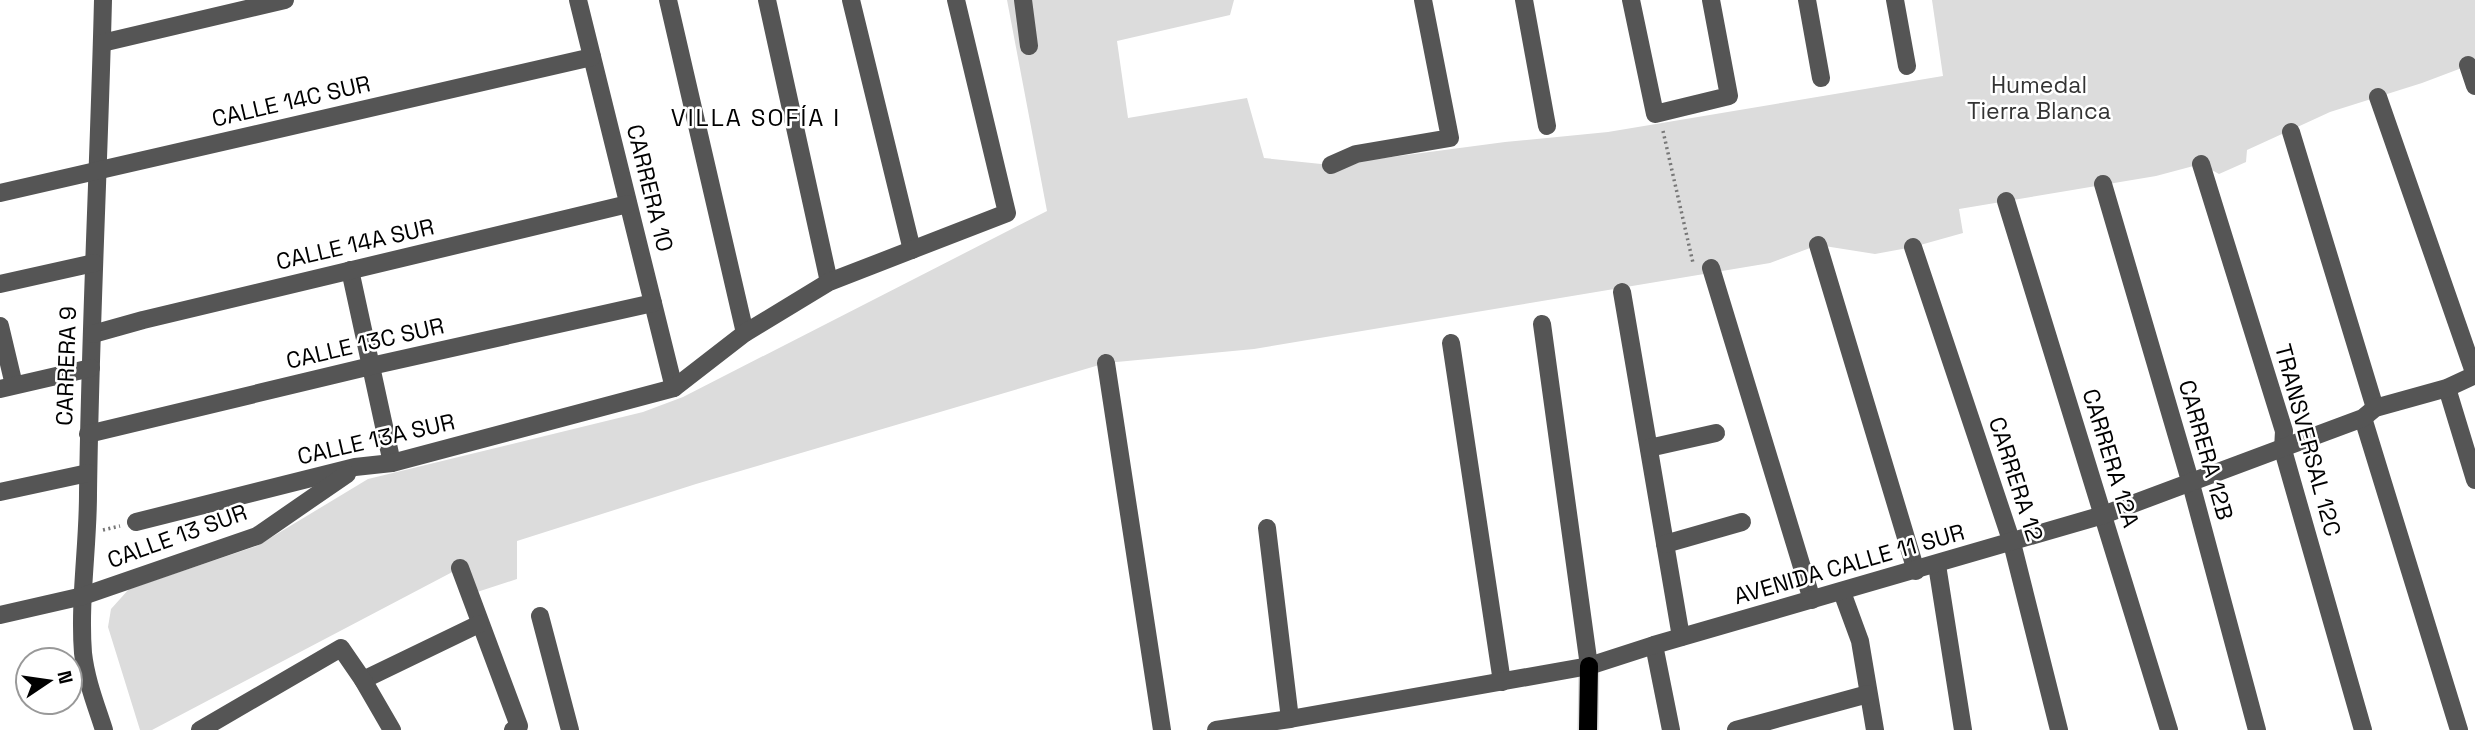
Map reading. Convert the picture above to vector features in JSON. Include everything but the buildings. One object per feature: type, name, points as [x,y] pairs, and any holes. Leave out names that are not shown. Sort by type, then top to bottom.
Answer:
[{"type":"main road","points":[[1588,730],[1589,666]]},
{"type":"street","name":"CARRERA 9","points":[[103,0],[83,654],[91,692],[104,730]]},
{"type":"street","points":[[102,43],[211,8],[285,0]]},
{"type":"street","name":"CARRERA 10","points":[[578,0],[674,388]]},
{"type":"street","points":[[668,0],[745,333]]},
{"type":"street","points":[[767,0],[829,282]]},
{"type":"street","points":[[851,0],[912,250]]},
{"type":"street","points":[[674,388],[745,333],[829,282],[1007,213],[956,0]]},
{"type":"street","points":[[1023,0],[1029,46]]},
{"type":"street","points":[[1331,165],[1356,154],[1450,138],[1423,0]]},
{"type":"street","points":[[1524,0],[1547,126]]},
{"type":"street","points":[[1631,0],[1658,118],[1729,96],[1711,0]]},
{"type":"street","points":[[1807,0],[1821,78]]},
{"type":"street","points":[[1895,0],[1907,66]]},
{"type":"street","name":"CALLE 14C SUR","points":[[0,192],[592,57]]},
{"type":"street","points":[[2468,65],[2475,86]]},
{"type":"street","points":[[2378,97],[2475,375]]},
{"type":"street","points":[[2291,132],[2459,730]]},
{"type":"street","name":"TRANSVERSAL 12C","points":[[2201,164],[2284,431],[2283,450],[2363,730]]},
{"type":"street","name":"CARRERA 12B","points":[[2103,184],[2191,484],[2257,730]]},
{"type":"street","name":"CARRERA 12A","points":[[2006,201],[2169,730]]},
{"type":"street","name":"CALLE 14A SUR","points":[[93,334],[628,204]]},
{"type":"street","points":[[1818,245],[1916,571]]},
{"type":"street","name":"CARRERA 12","points":[[1913,247],[2012,543],[2059,730]]},
{"type":"street","points":[[0,284],[94,263]]},
{"type":"street","points":[[1711,268],[1812,600]]},
{"type":"street","points":[[350,270],[392,463]]},
{"type":"street","points":[[1622,292],[1681,637]]},
{"type":"street","name":"CALLE 13C SUR","points":[[88,434],[371,366],[653,303]]},
{"type":"street","points":[[1542,324],[1589,666]]},
{"type":"street","points":[[0,326],[7,387],[91,368]]},
{"type":"street","points":[[1451,343],[1502,682]]},
{"type":"street","points":[[1106,363],[1162,730]]},
{"type":"street","name":"AVENIDA CALLE 11 SUR","points":[[1216,730],[1589,666],[2103,515],[2283,450],[2369,413],[2447,388],[2475,375]]},
{"type":"street","name":"CALLE 13A SUR","points":[[136,522],[355,467],[392,463],[674,388]]},
{"type":"street","points":[[2447,388],[2475,480]]},
{"type":"street","points":[[1649,448],[1716,433]]},
{"type":"street","name":"CALLE 13 SUR","points":[[0,615],[83,596],[257,536],[355,467]]},
{"type":"street","points":[[0,492],[88,473]]},
{"type":"street","points":[[1665,544],[1742,522]]},
{"type":"street","points":[[1267,528],[1290,719]]},
{"type":"street","points":[[1937,565],[1963,730]]},
{"type":"street","points":[[460,568],[516,728]]},
{"type":"street","points":[[1842,592],[1860,642],[1875,730]]},
{"type":"street","points":[[540,616],[570,730]]},
{"type":"street","points":[[363,680],[480,624]]},
{"type":"street","points":[[1654,645],[1671,730]]},
{"type":"street","points":[[200,730],[341,648],[363,680],[384,727]]},
{"type":"street","points":[[1736,730],[1775,725],[1868,694]]},
{"type":"path","points":[[1658,118],[1692,260]]},
{"type":"path","points":[[88,534],[136,522]]},
{"type":"green space","name":"Humedal Tierra Blanca","points":[[1007,0],[1234,0],[1230,15],[1117,41],[1128,118],[1247,98],[1264,158],[1331,165],[1505,142],[1608,132],[1943,76],[1932,0],[2475,0],[2475,63],[2330,112],[2247,150],[2246,162],[2219,174],[2201,164],[2156,176],[1959,209],[1963,233],[1913,247],[1875,254],[1818,245],[1770,263],[1254,349],[1106,363],[696,484],[517,541],[517,579],[471,594],[460,568],[152,730],[140,730],[108,627],[111,609],[129,589],[257,546],[368,479],[643,412],[683,397],[1047,211]]},
{"type":"district","name":"VILLA SOFÍA I","points":[[756,117]]}]
